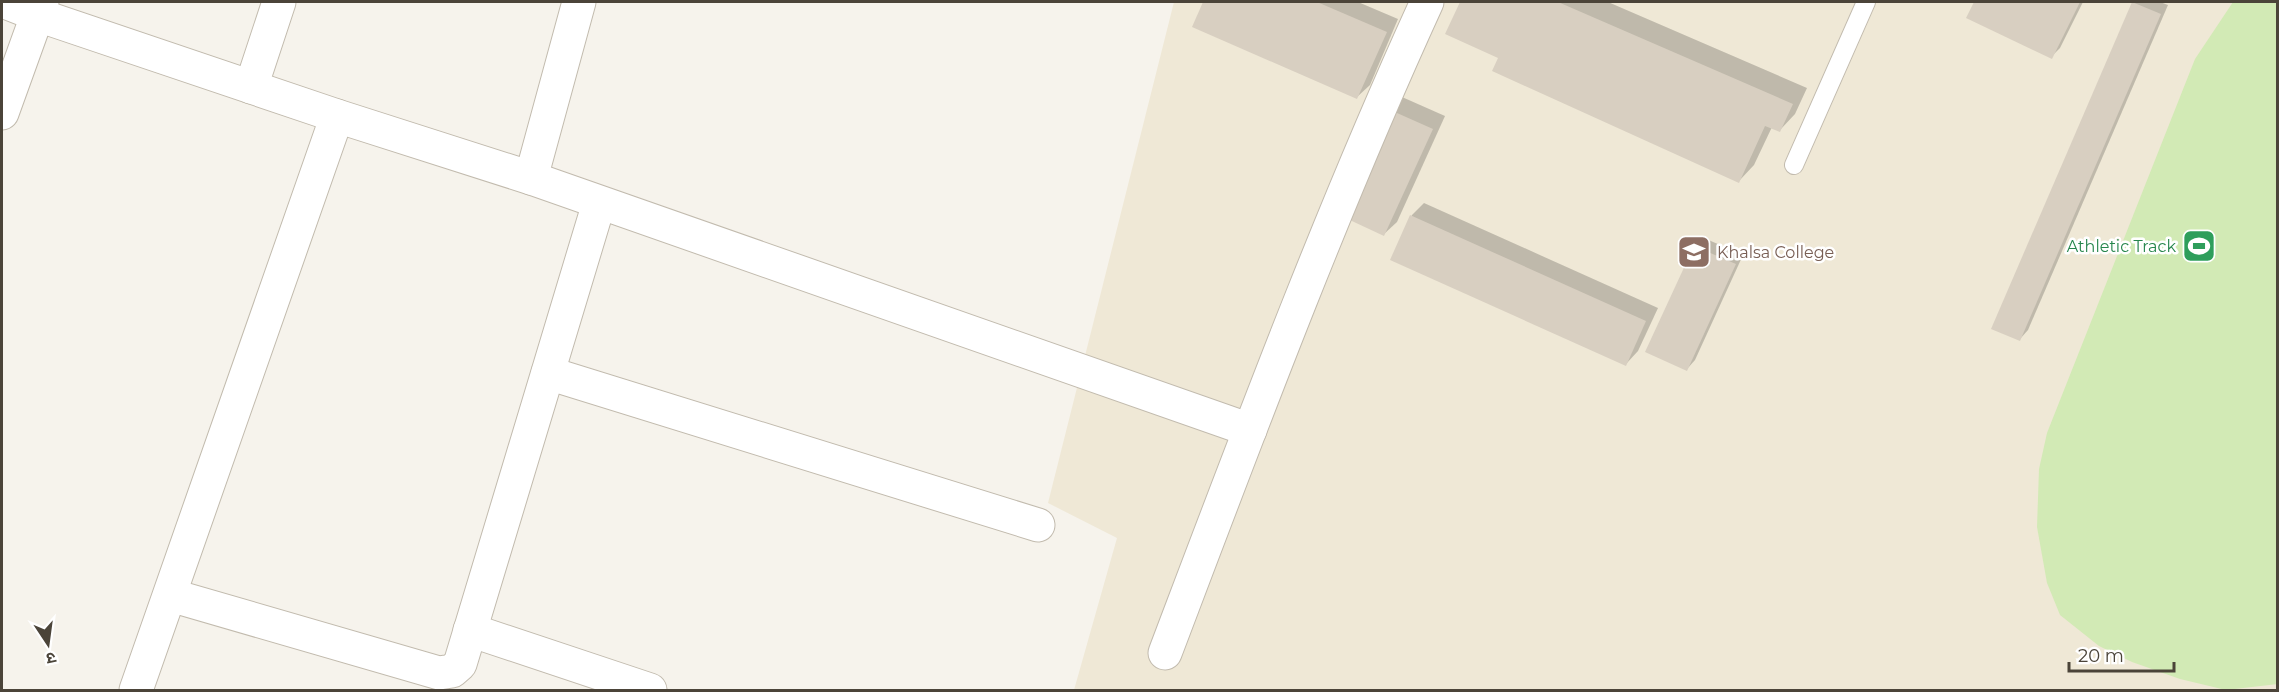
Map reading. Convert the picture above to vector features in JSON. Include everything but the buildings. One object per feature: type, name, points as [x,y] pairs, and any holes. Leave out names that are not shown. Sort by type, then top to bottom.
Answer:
[{"type":"street","points":[[5,2],[40,8],[251,87],[531,178],[1076,367],[1250,430]]},
{"type":"street","points":[[251,87],[279,2]]},
{"type":"street","points":[[531,178],[579,2]]},
{"type":"street","points":[[1165,652],[1320,251],[1427,2]]},
{"type":"street","points":[[2,113],[40,8]]},
{"type":"street","points":[[136,690],[337,116]]},
{"type":"street","points":[[170,595],[439,673],[452,671],[460,664],[599,203]]},
{"type":"street","points":[[548,373],[1038,525]]},
{"type":"street","points":[[470,630],[650,690]]},
{"type":"lane","points":[[1794,165],[1866,2]]},
{"type":"shaded area","name":"Khalsa College","points":[[1174,2],[2277,2],[2277,690],[1074,690],[1117,538],[1048,503]]},
{"type":"green space","name":"Athletic Track","points":[[2233,2],[2277,2],[2278,684],[2226,690],[2180,679],[2132,662],[2099,646],[2060,615],[2047,583],[2037,527],[2039,469],[2047,433],[2195,59]]},
{"type":"place","name":"Athletic Track","points":[[2199,246]]},
{"type":"place","name":"Khalsa College","points":[[1694,252]]}]
